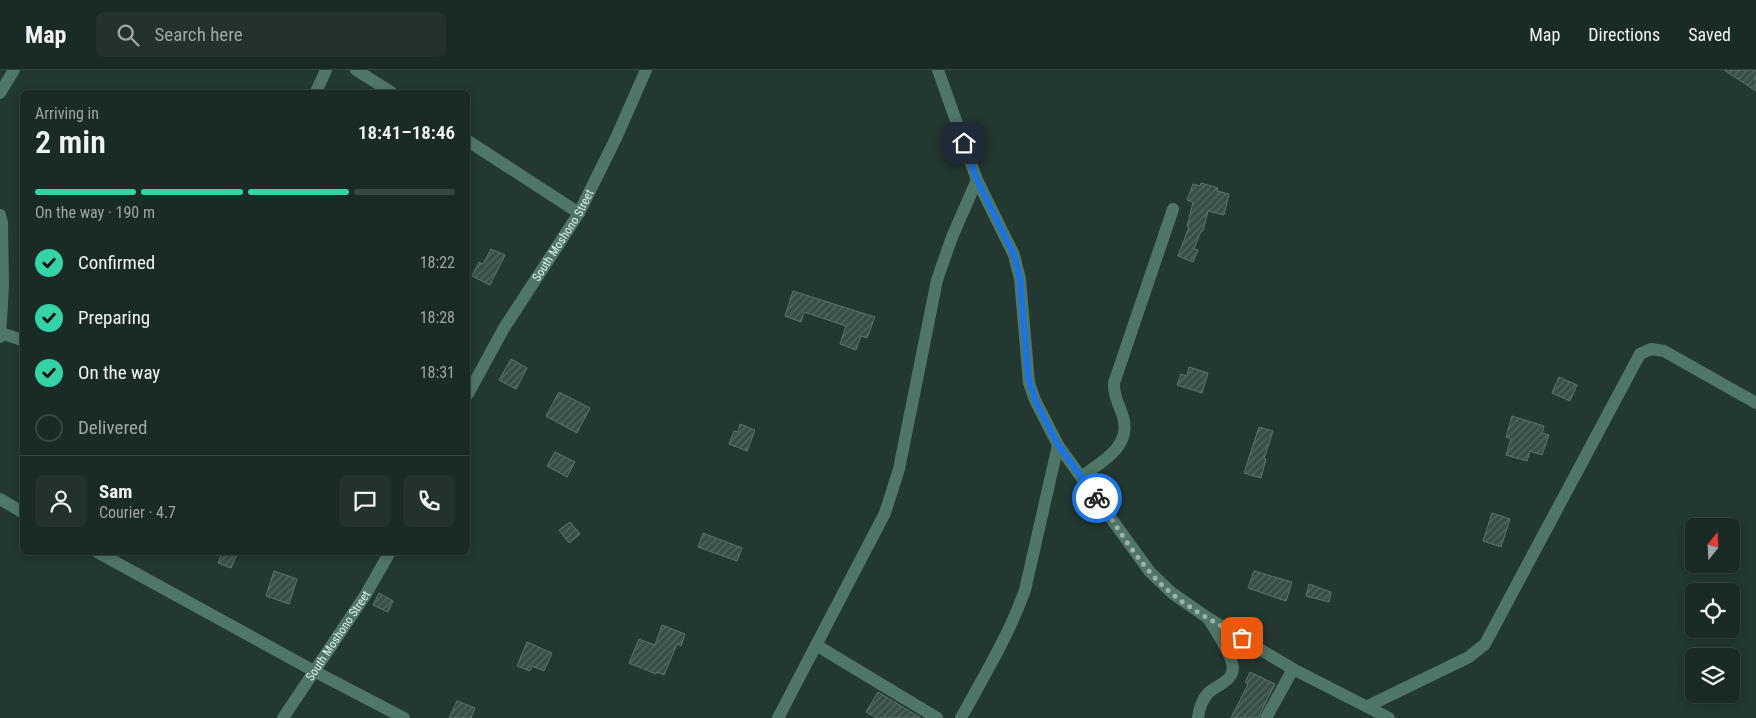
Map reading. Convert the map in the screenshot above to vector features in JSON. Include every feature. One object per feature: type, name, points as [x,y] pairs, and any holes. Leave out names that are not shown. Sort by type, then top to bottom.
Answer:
[{"type":"street","points":[[0,93],[14,70]]},
{"type":"street","points":[[317,90],[326,70]]},
{"type":"street","points":[[356,70],[388,90]]},
{"type":"street","name":"South Moshono Street","points":[[470,390],[504,328],[579,213],[624,123],[646,70]]},
{"type":"street","points":[[938,70],[977,180],[1014,255],[1020,279],[1030,384],[1035,400],[1058,445],[1150,572],[1172,594],[1293,669],[1390,718]]},
{"type":"street","points":[[470,142],[579,213]]},
{"type":"street","points":[[778,718],[885,513],[899,469],[938,280],[952,237],[977,180]]},
{"type":"street","points":[[1081,477],[1113,452],[1123,438],[1125,425],[1114,393],[1114,383],[1173,209]]},
{"type":"street","points":[[0,215],[2,223],[1,335],[20,340]]},
{"type":"street","points":[[1368,706],[1469,657],[1485,644],[1640,354],[1651,349],[1664,350],[1756,403]]},
{"type":"street","points":[[961,718],[1007,634],[1023,598],[1058,445]]},
{"type":"street","points":[[0,500],[20,511]]},
{"type":"street","points":[[102,555],[404,718]]},
{"type":"street","name":"South Moshono Street","points":[[283,718],[366,594],[388,555]]},
{"type":"street","points":[[1198,718],[1201,704],[1208,693],[1228,679],[1233,671],[1231,660],[1208,618]]},
{"type":"street","points":[[816,645],[937,718]]},
{"type":"street","points":[[1266,718],[1293,669]]},
{"type":"building","points":[[1724,70],[1756,70],[1756,91]]},
{"type":"building","points":[[1201,183],[1218,188],[1217,191],[1229,194],[1224,215],[1208,211],[1203,231],[1201,231],[1194,249],[1198,250],[1193,262],[1178,256],[1189,227],[1187,227],[1193,202],[1187,200],[1193,184],[1200,186]]},
{"type":"building","points":[[491,249],[505,255],[490,285],[472,276],[479,262],[483,264]]},
{"type":"building","points":[[793,291],[875,317],[867,338],[861,336],[856,350],[840,344],[846,326],[804,312],[801,322],[785,316]]},
{"type":"building","points":[[511,359],[527,368],[516,389],[499,380]]},
{"type":"building","points":[[1189,367],[1208,373],[1202,393],[1177,385],[1181,374],[1187,376]]},
{"type":"building","points":[[1559,377],[1577,385],[1570,401],[1552,393]]},
{"type":"building","points":[[559,392],[590,408],[577,433],[546,416]]},
{"type":"building","points":[[1512,416],[1544,426],[1542,433],[1549,435],[1542,455],[1530,451],[1527,461],[1506,455],[1511,439],[1506,437]]},
{"type":"building","points":[[740,424],[755,430],[747,451],[729,444],[734,431],[738,432]]},
{"type":"building","points":[[1259,427],[1273,431],[1264,459],[1266,459],[1261,478],[1244,473]]},
{"type":"building","points":[[555,452],[575,462],[567,477],[547,466]]},
{"type":"building","points":[[1492,513],[1510,519],[1501,547],[1483,541]]},
{"type":"building","points":[[570,522],[580,534],[569,543],[559,530]]},
{"type":"building","points":[[703,533],[742,548],[737,561],[698,547]]},
{"type":"building","points":[[222,555],[237,555],[231,568],[218,563]]},
{"type":"building","points":[[274,571],[297,579],[289,604],[266,596]]},
{"type":"building","points":[[1254,571],[1292,582],[1286,601],[1248,588]]},
{"type":"building","points":[[1309,584],[1331,592],[1329,602],[1306,596]]},
{"type":"building","points":[[379,593],[393,601],[388,612],[373,605]]},
{"type":"building","points":[[662,625],[685,634],[681,646],[677,644],[664,675],[657,672],[656,674],[629,663],[639,639],[655,645]]},
{"type":"building","points":[[527,642],[552,653],[544,671],[532,666],[530,671],[517,666]]},
{"type":"building","points":[[1250,672],[1275,684],[1258,718],[1231,718],[1248,684],[1245,682]]},
{"type":"building","points":[[878,692],[921,718],[877,718],[866,712]]},
{"type":"building","points":[[457,701],[475,708],[471,718],[449,718]]},
{"type":"way so far","points":[[1097,498],[1160,583],[1183,602],[1242,638]]},
{"type":"route","points":[[964,143],[977,180],[1014,255],[1020,279],[1028,376],[1032,392],[1058,445],[1097,498]]}]
